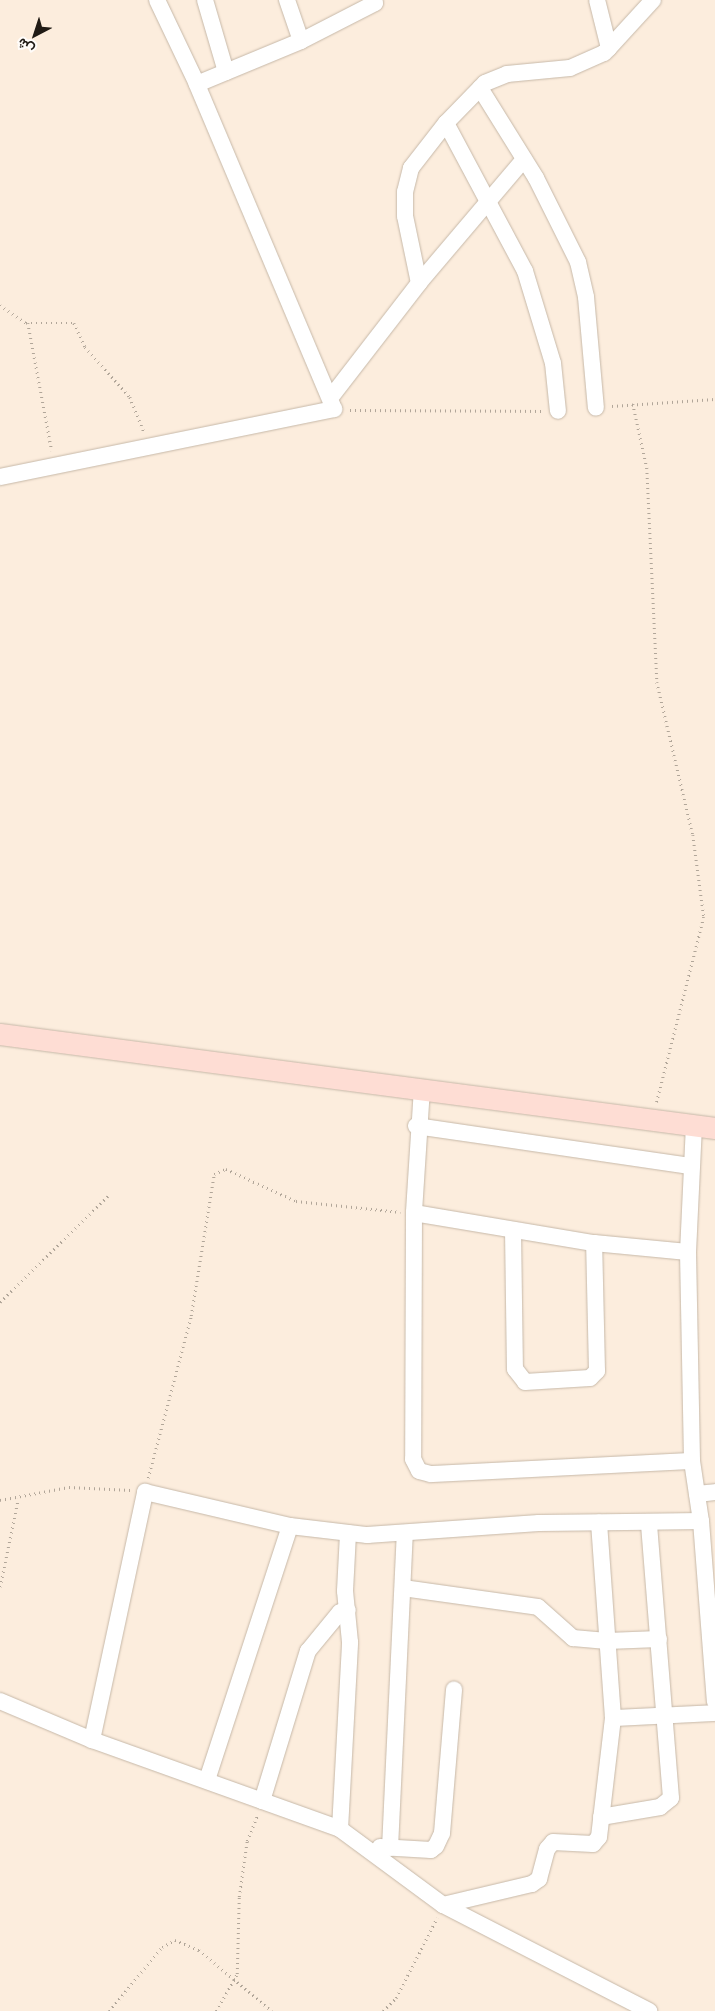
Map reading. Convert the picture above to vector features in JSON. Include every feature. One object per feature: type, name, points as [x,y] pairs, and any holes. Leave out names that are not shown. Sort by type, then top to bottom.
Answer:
[{"type":"main road","points":[[0,1034],[715,1128]]},
{"type":"street","points":[[157,0],[197,84],[217,137],[333,403]]},
{"type":"street","points":[[205,0],[226,72]]},
{"type":"street","points":[[287,0],[301,41]]},
{"type":"street","points":[[597,0],[609,48]]},
{"type":"street","points":[[419,283],[411,257],[405,192],[411,168],[446,123],[480,88],[507,74],[583,64],[609,48],[653,0]]},
{"type":"street","points":[[197,84],[301,41],[376,1]]},
{"type":"street","points":[[480,88],[524,159],[564,234],[583,280],[596,408]]},
{"type":"street","points":[[446,123],[525,271],[540,313],[553,362],[558,411]]},
{"type":"street","points":[[0,477],[333,403],[419,283],[524,159]]},
{"type":"street","points":[[422,1088],[416,1126],[414,1213],[414,1459],[419,1471],[431,1474],[692,1460]]},
{"type":"street","points":[[694,1125],[690,1166],[688,1252],[692,1460],[701,1521],[715,1701]]},
{"type":"street","points":[[416,1126],[690,1166]]},
{"type":"street","points":[[414,1213],[594,1243],[688,1252]]},
{"type":"street","points":[[513,1230],[515,1369],[524,1382],[590,1378],[597,1371],[594,1243]]},
{"type":"street","points":[[92,1740],[145,1492],[290,1526],[348,1533],[406,1534],[599,1523],[701,1521]]},
{"type":"street","points":[[697,1494],[715,1492]]},
{"type":"street","points":[[601,1817],[660,1807],[671,1798],[649,1522]]},
{"type":"street","points":[[443,1905],[532,1884],[540,1879],[547,1849],[553,1842],[593,1844],[599,1837],[613,1718],[599,1523]]},
{"type":"street","points":[[207,1780],[290,1526]]},
{"type":"street","points":[[340,1829],[348,1610],[348,1533]]},
{"type":"street","points":[[390,1848],[406,1534]]},
{"type":"street","points":[[403,1588],[538,1607],[573,1638],[607,1641],[659,1639]]},
{"type":"street","points":[[262,1801],[308,1651],[340,1612],[348,1610]]},
{"type":"street","points":[[368,1846],[431,1850],[442,1832],[454,1690]]},
{"type":"street","points":[[0,1700],[92,1740],[340,1829],[368,1846],[394,1871],[443,1905],[649,2011]]},
{"type":"street","points":[[613,1718],[715,1713]]},
{"type":"path","points":[[0,306],[28,323],[74,324],[85,347],[130,398],[149,445]]},
{"type":"path","points":[[28,323],[55,465]]},
{"type":"path","points":[[596,408],[715,399]]},
{"type":"path","points":[[333,403],[558,411]]},
{"type":"path","points":[[633,404],[647,468],[657,682],[693,836],[704,917],[652,1119]]},
{"type":"path","points":[[0,1500],[18,1499],[69,1487],[145,1492],[191,1316],[214,1174],[226,1168],[296,1201],[414,1213]]},
{"type":"path","points":[[0,1302],[110,1194]]},
{"type":"path","points":[[0,1587],[18,1499]]},
{"type":"path","points":[[216,2011],[236,1978],[239,1897],[247,1841],[262,1801]]},
{"type":"path","points":[[382,2011],[403,1985],[443,1905]]},
{"type":"path","points":[[109,2011],[169,1941],[184,1942],[199,1950],[236,1978],[272,2011]]}]
